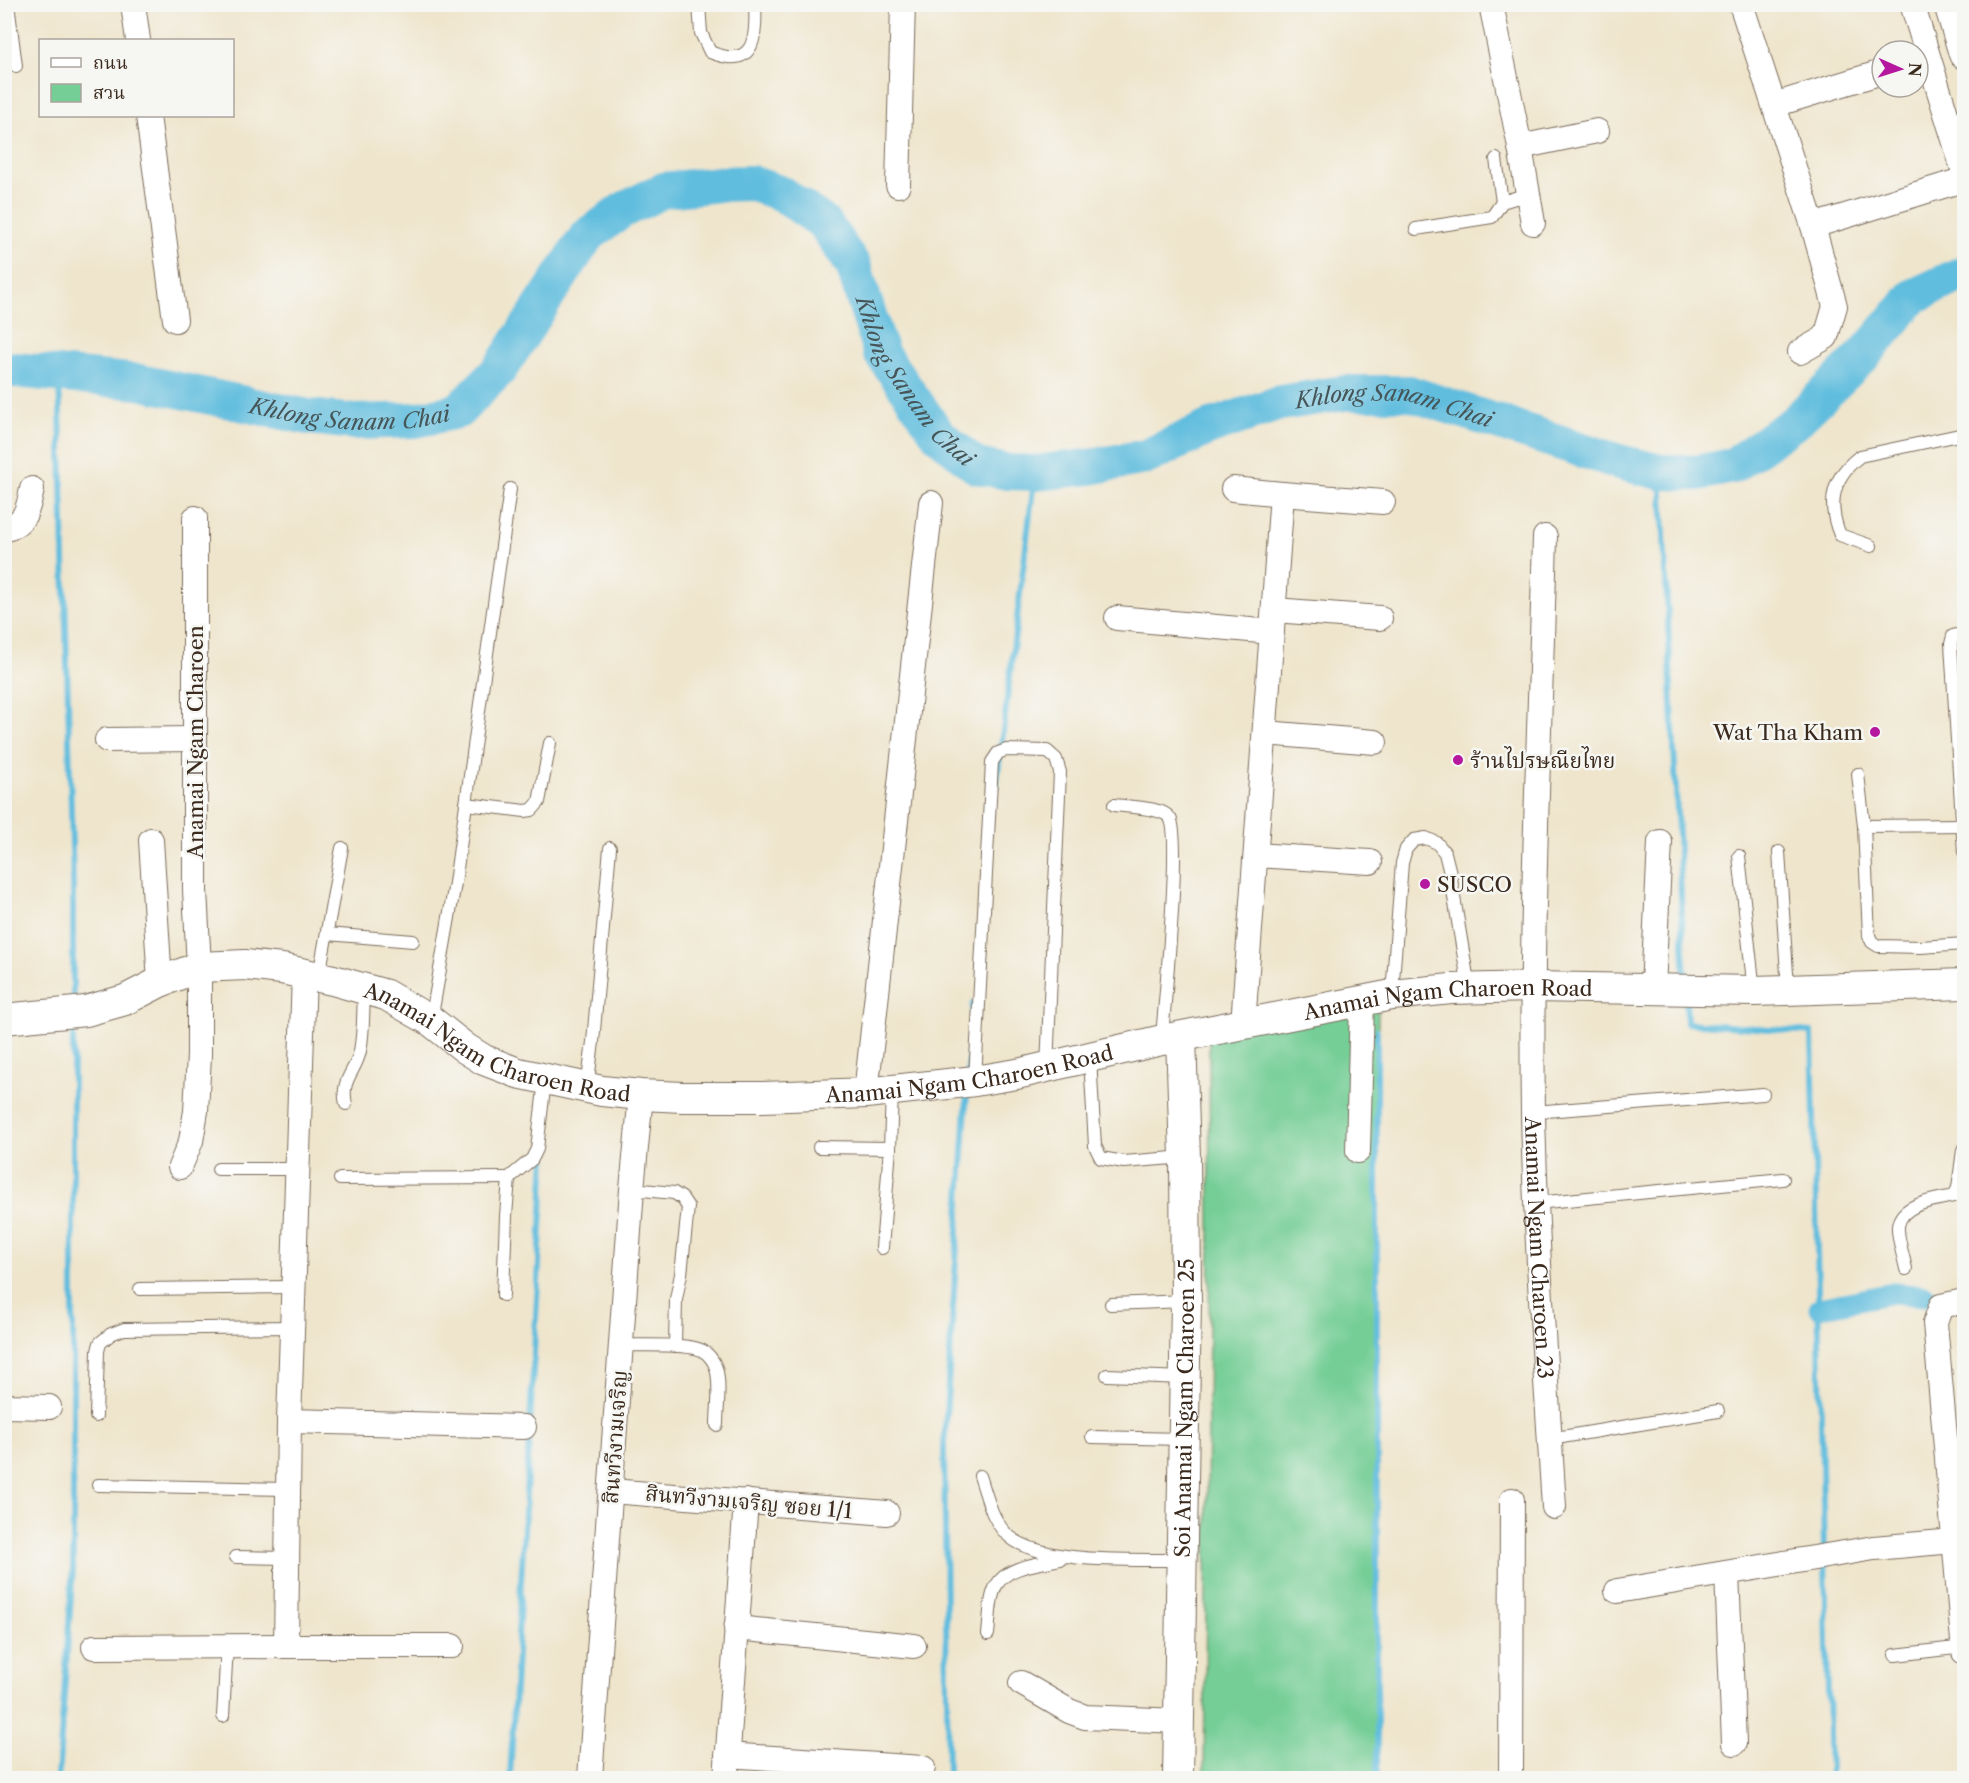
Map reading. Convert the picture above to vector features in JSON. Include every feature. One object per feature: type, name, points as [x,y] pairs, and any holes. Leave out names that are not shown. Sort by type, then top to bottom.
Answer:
[{"type":"street","points":[[133,4],[138,39]]},
{"type":"street","points":[[898,185],[903,4]]},
{"type":"street","points":[[1491,4],[1533,223]]},
{"type":"street","points":[[1741,4],[1813,226],[1835,306],[1826,337],[1800,352]]},
{"type":"street","points":[[1912,4],[1920,39]]},
{"type":"street","points":[[1949,4],[1965,54]]},
{"type":"street","points":[[1774,105],[1870,76]]},
{"type":"street","points":[[1930,76],[1965,172]]},
{"type":"street","points":[[148,117],[175,320]]},
{"type":"street","points":[[1520,147],[1597,131]]},
{"type":"street","points":[[1813,226],[1959,181],[1965,177]]},
{"type":"street","points":[[4,530],[16,526],[28,512],[32,489]]},
{"type":"street","points":[[1233,489],[1383,502]]},
{"type":"street","points":[[1243,1024],[1282,494]]},
{"type":"street","points":[[879,1092],[931,502]]},
{"type":"street","name":"Anamai Ngam Charoen","points":[[180,1167],[192,1142],[199,1055],[194,739],[195,518]]},
{"type":"street","name":"Anamai Ngam Charoen 23","points":[[1545,537],[1533,987],[1533,1112],[1536,1203],[1554,1507]]},
{"type":"street","points":[[1117,618],[1273,621],[1380,618]]},
{"type":"street","points":[[1265,733],[1375,742]]},
{"type":"street","points":[[107,740],[194,739]]},
{"type":"street","points":[[151,840],[160,982]]},
{"type":"street","points":[[1660,842],[1676,990]]},
{"type":"street","points":[[1256,855],[1370,862]]},
{"type":"street","name":"Anamai Ngam Charoen Road","points":[[4,1019],[86,1011],[125,1000],[160,982],[199,967],[245,965],[311,975],[386,995],[430,1022],[484,1060],[518,1073],[587,1088],[641,1095],[763,1098],[879,1092],[975,1081],[1171,1038],[1392,995],[1469,988],[1754,991],[1965,984]]},
{"type":"street","points":[[286,1646],[296,1169],[311,975]]},
{"type":"street","points":[[1358,1152],[1362,1001]]},
{"type":"street","name":"Soi Anamai Ngam Charoen 25","points":[[1171,1038],[1185,1157],[1186,1301],[1178,1779]]},
{"type":"street","name":"สินทวีงามเจริญ","points":[[590,1779],[632,1189],[641,1095]]},
{"type":"street","points":[[1965,1301],[1941,1306],[1935,1323],[1953,1541],[1961,1576],[1965,1653]]},
{"type":"street","points":[[4,1406],[49,1407]]},
{"type":"street","points":[[289,1421],[524,1427]]},
{"type":"street","name":"สินทวีงามเจริญ ซอย 1/1","points":[[611,1491],[887,1513]]},
{"type":"street","points":[[1511,1779],[1512,1500]]},
{"type":"street","points":[[746,1502],[726,1767],[922,1768]]},
{"type":"street","points":[[1617,1591],[1874,1548],[1953,1541]]},
{"type":"street","points":[[1727,1573],[1734,1743]]},
{"type":"street","points":[[736,1628],[914,1646]]},
{"type":"street","points":[[94,1647],[452,1646]]},
{"type":"street","points":[[1021,1683],[1069,1712],[1085,1717],[1179,1721]]},
{"type":"lane","points":[[8,4],[16,66]]},
{"type":"lane","points":[[699,4],[701,33],[710,52],[723,57],[735,57],[745,53],[754,42],[757,25],[755,4]]},
{"type":"lane","points":[[1496,159],[1502,202]]},
{"type":"lane","points":[[1416,229],[1492,217],[1502,202],[1528,194]]},
{"type":"lane","points":[[1871,546],[1840,535],[1834,520],[1833,491],[1848,465],[1860,456],[1965,434]]},
{"type":"lane","points":[[430,1022],[455,883],[510,489]]},
{"type":"lane","points":[[1965,633],[1953,636],[1951,644],[1965,852]]},
{"type":"lane","points":[[466,804],[532,810],[539,802],[550,743]]},
{"type":"lane","points":[[975,1081],[992,762],[998,753],[1006,750],[1047,751],[1056,759],[1060,772],[1047,1067]]},
{"type":"lane","points":[[1858,774],[1864,826],[1869,936],[1872,942],[1878,946],[1921,947],[1965,944]]},
{"type":"lane","points":[[1114,805],[1163,811],[1170,819],[1174,832],[1171,1038]]},
{"type":"lane","points":[[1864,826],[1964,825]]},
{"type":"lane","points":[[1392,995],[1402,863],[1406,849],[1414,840],[1426,838],[1437,843],[1445,853],[1469,988]]},
{"type":"lane","points":[[311,975],[327,934],[342,848]]},
{"type":"lane","points":[[587,1088],[610,848]]},
{"type":"lane","points":[[1779,852],[1789,990]]},
{"type":"lane","points":[[1739,856],[1754,991]]},
{"type":"lane","points":[[327,934],[413,941]]},
{"type":"lane","points":[[346,1104],[343,1092],[360,1053],[364,989]]},
{"type":"lane","points":[[1090,1057],[1095,1146],[1101,1158],[1124,1162],[1185,1157]]},
{"type":"lane","points":[[340,1179],[509,1178],[532,1159],[537,1149],[545,1079]]},
{"type":"lane","points":[[879,1092],[890,1148],[882,1248]]},
{"type":"lane","points":[[1533,1112],[1763,1094]]},
{"type":"lane","points":[[819,1147],[890,1148]]},
{"type":"lane","points":[[1906,1269],[1898,1227],[1902,1216],[1910,1208],[1954,1196],[1958,1188],[1965,1149]]},
{"type":"lane","points":[[218,1169],[296,1169]]},
{"type":"lane","points":[[503,1295],[509,1178]]},
{"type":"lane","points":[[1536,1203],[1783,1179]]},
{"type":"lane","points":[[632,1189],[674,1193],[682,1198],[688,1207],[676,1299],[675,1346]]},
{"type":"lane","points":[[140,1289],[293,1287]]},
{"type":"lane","points":[[1111,1304],[1186,1301]]},
{"type":"lane","points":[[96,1416],[98,1351],[100,1344],[111,1334],[124,1329],[293,1327]]},
{"type":"lane","points":[[621,1345],[675,1346],[701,1350],[710,1357],[716,1366],[718,1377],[717,1425]]},
{"type":"lane","points":[[1107,1376],[1185,1378]]},
{"type":"lane","points":[[1550,1439],[1718,1411]]},
{"type":"lane","points":[[1092,1437],[1184,1439]]},
{"type":"lane","points":[[980,1476],[996,1519],[1009,1537],[1028,1547],[1048,1554],[1071,1557],[1182,1560]]},
{"type":"lane","points":[[98,1485],[288,1489]]},
{"type":"lane","points":[[236,1557],[287,1558]]},
{"type":"lane","points":[[988,1634],[996,1587],[1003,1577],[1017,1569],[1071,1557]]},
{"type":"lane","points":[[223,1716],[227,1646]]},
{"type":"lane","points":[[1895,1655],[1964,1647]]},
{"type":"green space","points":[[1378,995],[1377,1778],[1204,1778],[1210,1231],[1209,1030]]},
{"type":"waterway","name":"Khlong Sanam Chai","points":[[4,369],[139,382],[308,417],[355,422],[416,420],[458,411],[499,370],[587,236],[623,210],[664,190],[751,183],[782,194],[824,223],[853,265],[881,353],[938,434],[976,466],[1008,472],[1035,473],[1089,467],[1146,457],[1210,427],[1280,403],[1344,393],[1409,393],[1619,462],[1661,472],[1697,473],[1732,466],[1795,422],[1862,357],[1914,296],[1964,273]]},
{"type":"waterway","points":[[59,374],[73,883],[73,1004]]},
{"type":"waterway","points":[[1661,472],[1685,981]]},
{"type":"waterway","points":[[996,788],[1035,473]]},
{"type":"waterway","points":[[1686,997],[1687,1023],[1812,1032],[1824,1550]]},
{"type":"waterway","points":[[968,1075],[973,1004]]},
{"type":"waterway","points":[[58,1778],[73,1568],[73,1021]]},
{"type":"waterway","points":[[1377,1031],[1377,1778]]},
{"type":"waterway","points":[[948,1778],[944,1447],[967,1091]]},
{"type":"waterway","points":[[510,1778],[545,1157]]},
{"type":"waterway","points":[[1819,1308],[1893,1293],[1926,1296]]},
{"type":"waterway","points":[[1825,1560],[1830,1778]]},
{"type":"place","name":"Wat Tha Kham","points":[[1875,732]]},
{"type":"place","name":"ร้านไปรษณียไทย","points":[[1458,760]]},
{"type":"place","name":"SUSCO","points":[[1425,884]]}]
